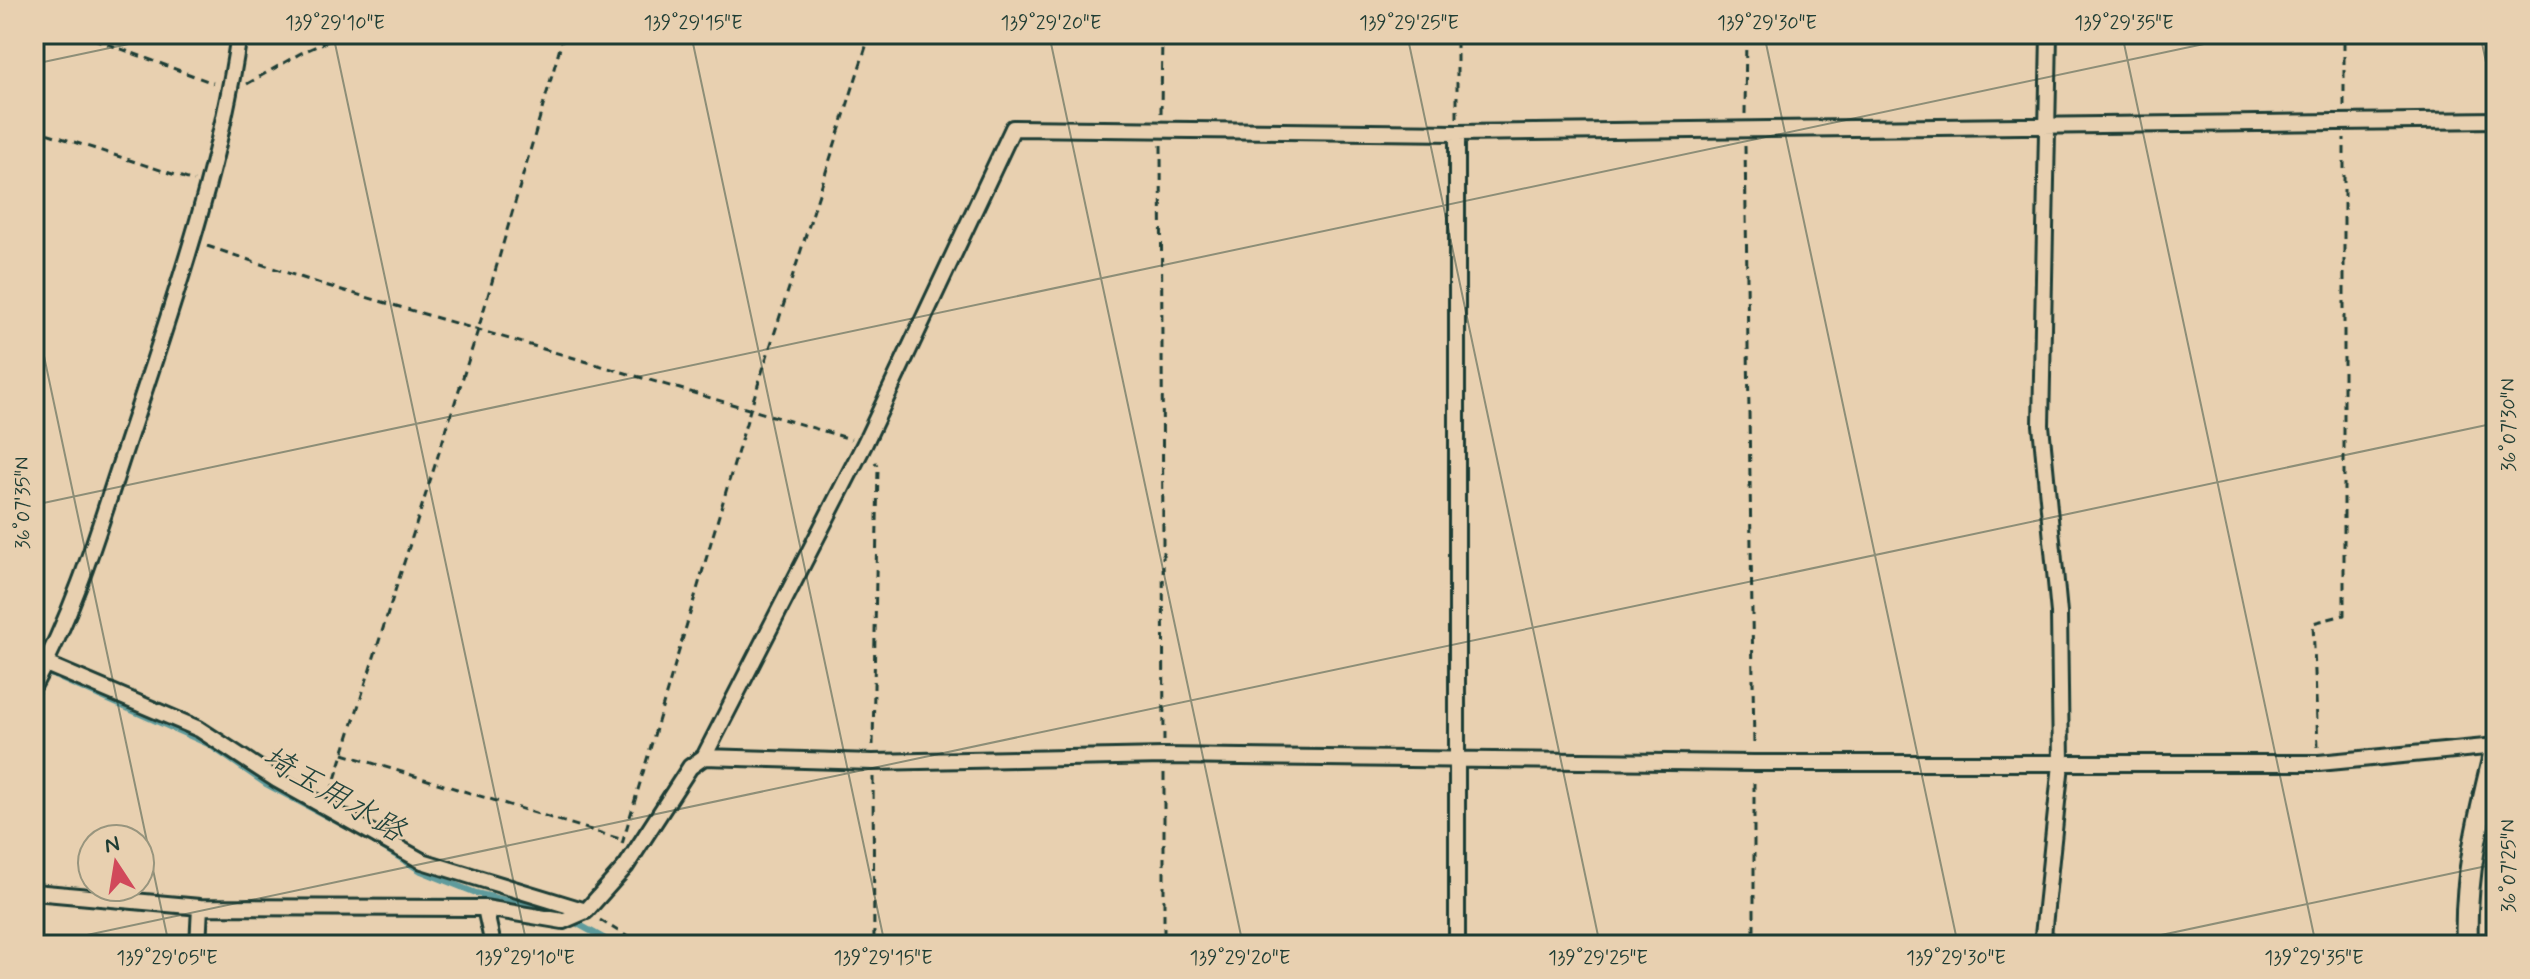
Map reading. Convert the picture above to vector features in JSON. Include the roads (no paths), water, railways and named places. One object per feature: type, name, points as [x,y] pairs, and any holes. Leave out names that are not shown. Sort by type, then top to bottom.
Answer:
[{"type":"main road","points":[[2467,945],[2465,901],[2474,839],[2496,747]]},
{"type":"street","points":[[239,34],[232,88],[194,241],[75,602],[41,673],[199,729],[277,780],[422,861],[586,911]]},
{"type":"street","points":[[2042,945],[2061,764],[2059,613],[2041,425],[2049,34]]},
{"type":"street","points":[[34,892],[200,907],[485,908],[563,921],[586,911],[626,866],[690,767],[704,757],[865,443],[1013,128],[1457,133],[2496,120]]},
{"type":"street","points":[[1457,133],[1457,945]]},
{"type":"street","points":[[704,757],[873,762],[1164,756],[1754,763],[2319,763],[2496,747]]},
{"type":"street","points":[[198,945],[200,907]]},
{"type":"street","points":[[485,908],[493,945]]},
{"type":"waterway","points":[[200,34],[244,38],[247,34]]},
{"type":"waterway","name":"埼玉用水路","points":[[34,667],[208,744],[266,784],[347,827]]},
{"type":"waterway","name":"埼玉用水路","points":[[374,842],[421,871],[476,893],[556,912],[616,945]]}]
